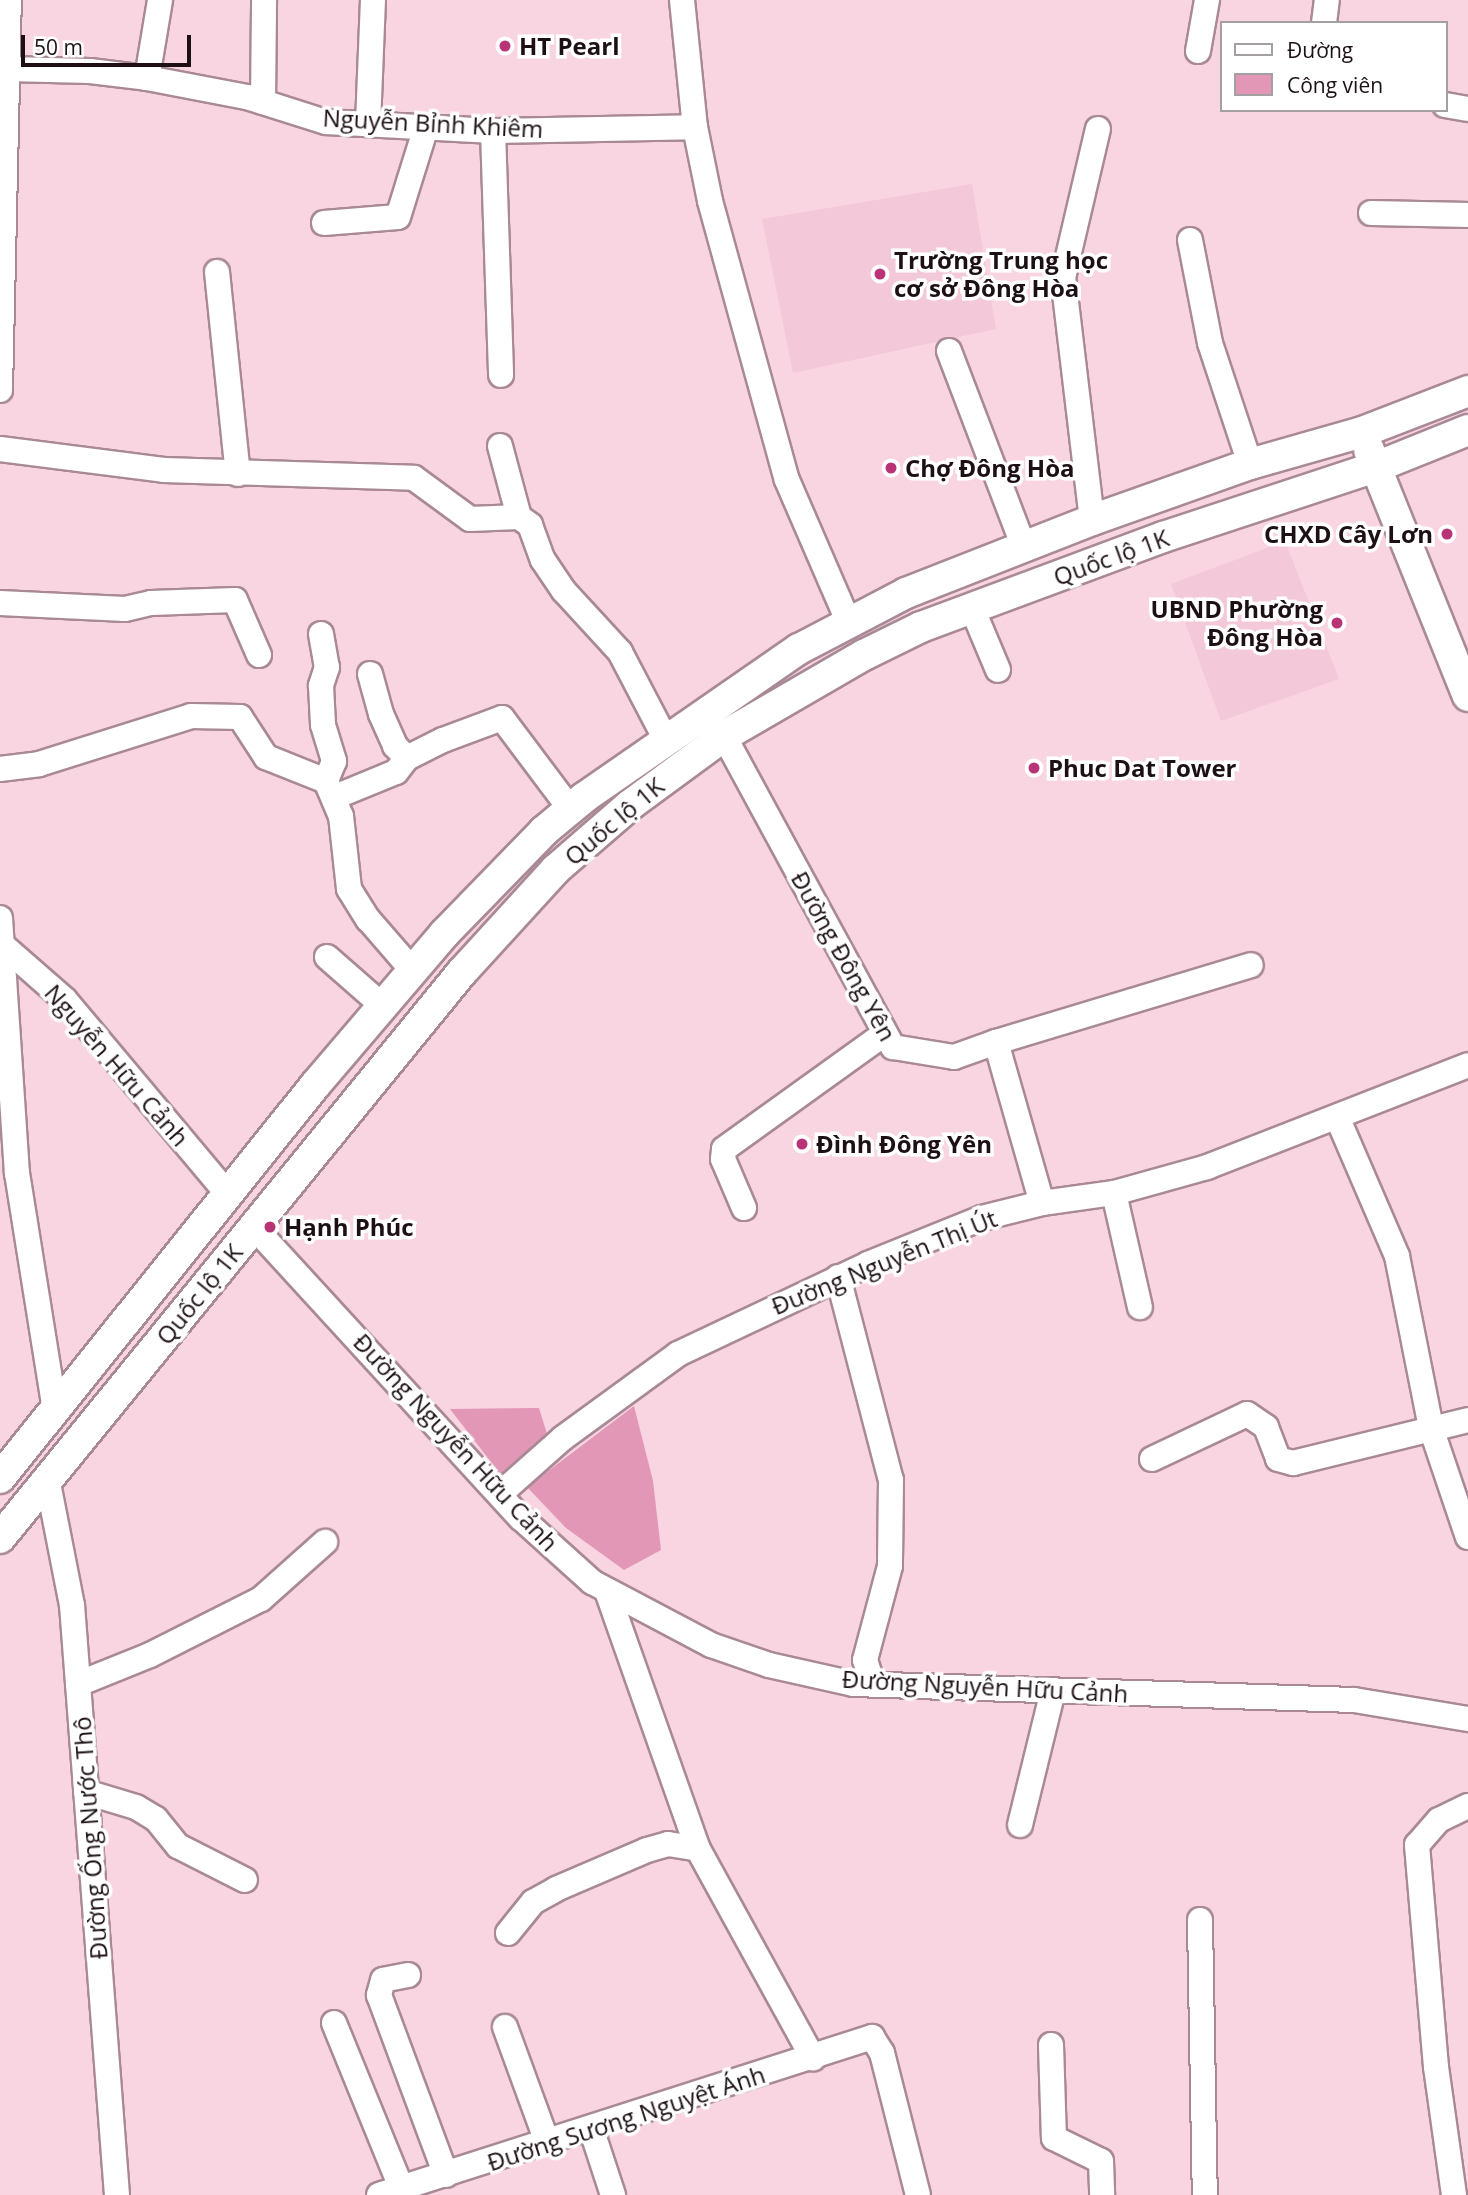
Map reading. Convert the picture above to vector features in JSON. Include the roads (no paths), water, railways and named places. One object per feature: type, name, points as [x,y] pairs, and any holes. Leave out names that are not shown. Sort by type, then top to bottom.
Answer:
[{"type":"main road","name":"Quốc lộ 1K","points":[[0,1478],[228,1194],[412,971],[544,831],[571,810],[666,740],[848,621],[1023,545],[1250,464],[1362,432],[1468,391]]},
{"type":"main road","name":"Quốc lộ 1K","points":[[0,1538],[48,1483],[253,1226],[462,972],[555,870],[630,805],[724,736],[864,654],[972,608],[1163,537],[1376,467],[1468,430]]},
{"type":"main road","points":[[1362,432],[1468,696]]},
{"type":"main road","points":[[848,621],[864,654]]},
{"type":"street","points":[[0,390],[9,0]]},
{"type":"street","points":[[147,79],[160,0]]},
{"type":"street","points":[[263,102],[264,0]]},
{"type":"street","points":[[368,124],[373,0]]},
{"type":"street","points":[[682,0],[695,127],[710,201],[787,480],[848,621]]},
{"type":"street","points":[[1198,51],[1207,0]]},
{"type":"street","points":[[1324,21],[1327,0]]},
{"type":"street","name":"Nguyễn Bỉnh Khiêm","points":[[8,69],[90,71],[147,79],[263,102],[326,122],[494,131],[695,127]]},
{"type":"street","points":[[1447,105],[1468,109]]},
{"type":"street","points":[[324,223],[398,217],[426,127]]},
{"type":"street","points":[[1092,520],[1063,278],[1098,130]]},
{"type":"street","points":[[494,131],[502,375]]},
{"type":"street","points":[[1371,213],[1468,215]]},
{"type":"street","points":[[1190,240],[1209,343],[1250,464]]},
{"type":"street","points":[[218,272],[238,474]]},
{"type":"street","points":[[948,351],[1023,545]]},
{"type":"street","points":[[500,446],[519,517]]},
{"type":"street","points":[[0,449],[164,470],[414,478],[470,519],[519,517],[530,525],[543,560],[564,592],[620,652],[666,740]]},
{"type":"street","points":[[0,603],[125,609],[152,603],[234,600],[259,654]]},
{"type":"street","points":[[972,608],[998,670]]},
{"type":"street","points":[[321,634],[327,667],[321,686],[326,712],[323,725],[334,761],[330,789],[349,889],[368,919],[412,971]]},
{"type":"street","points":[[370,674],[381,714],[395,746],[407,758]]},
{"type":"street","points":[[0,769],[39,764],[191,716],[221,715],[240,717],[248,724],[265,757],[330,789],[396,772],[407,758],[502,718],[571,810]]},
{"type":"street","name":"Đường Đông Yên","points":[[724,736],[893,1047],[914,1054],[954,1057],[1251,965]]},
{"type":"street","points":[[0,918],[8,1175],[55,1410]]},
{"type":"street","name":"Nguyễn Hữu Cảnh","points":[[1,943],[65,1000],[228,1194]]},
{"type":"street","points":[[327,957],[383,1006]]},
{"type":"street","points":[[744,1208],[723,1159],[724,1149],[884,1034]]},
{"type":"street","points":[[996,1042],[1042,1203]]},
{"type":"street","name":"Đường Nguyễn Thị Út","points":[[501,1493],[563,1438],[678,1354],[838,1278],[982,1218],[1042,1203],[1114,1193],[1207,1167],[1338,1119],[1468,1065]]},
{"type":"street","points":[[1338,1119],[1397,1256],[1432,1428],[1468,1537]]},
{"type":"street","points":[[1114,1193],[1140,1307]]},
{"type":"street","name":"Đường Nguyễn Hữu Cảnh","points":[[253,1226],[501,1493],[521,1518],[607,1591],[711,1645],[769,1665],[873,1685],[1354,1700],[1468,1719]]},
{"type":"street","points":[[838,1278],[891,1480],[890,1566],[865,1660],[873,1685]]},
{"type":"street","points":[[1152,1459],[1247,1414],[1265,1427],[1278,1459],[1293,1463],[1468,1420]]},
{"type":"street","name":"Đường Ống Nước Thô","points":[[48,1483],[69,1584],[117,2195]]},
{"type":"street","points":[[78,1684],[150,1655],[261,1599],[326,1542]]},
{"type":"street","points":[[607,1591],[698,1849],[813,2058]]},
{"type":"street","points":[[1020,1825],[1053,1690]]},
{"type":"street","points":[[86,1792],[136,1807],[156,1819],[178,1846],[245,1880]]},
{"type":"street","points":[[1454,2195],[1436,2067],[1417,1845],[1439,1820],[1468,1806]]},
{"type":"street","points":[[508,1933],[533,1902],[567,1885],[647,1850],[668,1844],[698,1849]]},
{"type":"street","points":[[1200,1920],[1205,2195]]},
{"type":"street","points":[[408,1975],[383,1980],[379,1995],[446,2175]]},
{"type":"street","points":[[334,2023],[391,2192]]},
{"type":"street","points":[[505,2027],[547,2143]]},
{"type":"street","name":"Đường Sương Nguyệt Ánh","points":[[391,2192],[872,2037],[882,2053],[918,2195]]},
{"type":"street","points":[[1051,2045],[1055,2138],[1101,2161],[1102,2195]]},
{"type":"street","points":[[591,2128],[613,2195]]},
{"type":"place","name":"HT Pearl","points":[[505,46]]},
{"type":"place","name":"Trường Trung học cơ sở Đông Hòa","points":[[880,274]]},
{"type":"place","name":"Chợ Đông Hòa","points":[[891,468]]},
{"type":"place","name":"CHXD Cây Lơn","points":[[1447,534]]},
{"type":"place","name":"UBND Phường Đông Hòa","points":[[1337,623]]},
{"type":"place","name":"Phuc Dat Tower","points":[[1034,768]]},
{"type":"place","name":"Đình Đông Yên","points":[[802,1144]]},
{"type":"place","name":"Hạnh Phúc","points":[[270,1227]]}]
